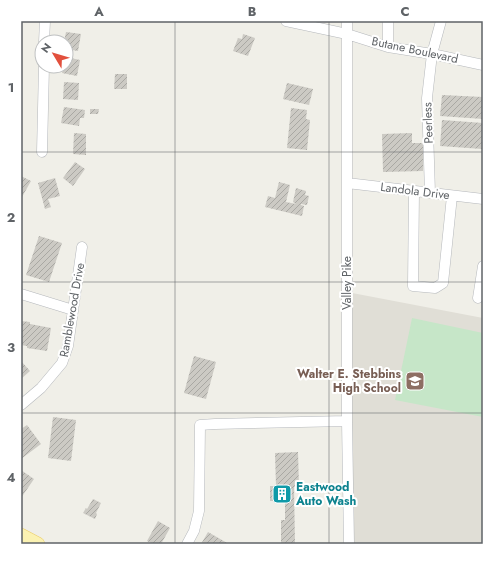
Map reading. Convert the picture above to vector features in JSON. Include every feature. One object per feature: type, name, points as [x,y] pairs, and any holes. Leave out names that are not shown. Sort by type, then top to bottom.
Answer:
[{"type":"main road","points":[[21,535],[38,544]]},
{"type":"street","points":[[44,34],[45,21]]},
{"type":"street","name":"Butane Boulevard","points":[[286,21],[347,34],[388,47],[432,54],[483,65]]},
{"type":"street","name":"Valley Pike","points":[[347,21],[347,421],[349,544]]},
{"type":"street","points":[[388,21],[388,47]]},
{"type":"street","name":"Peerless","points":[[430,193],[427,98],[432,54],[441,21]]},
{"type":"street","points":[[42,152],[44,74]]},
{"type":"street","name":"Landola Drive","points":[[347,183],[483,199]]},
{"type":"street","points":[[414,191],[413,286],[435,288],[443,283],[452,196]]},
{"type":"street","name":"Ramblewood Drive","points":[[21,405],[41,388],[62,364],[68,346],[82,247]]},
{"type":"street","points":[[478,298],[483,266]]},
{"type":"street","points":[[21,294],[73,310]]},
{"type":"street","points":[[187,544],[194,532],[199,511],[200,425],[347,421]]},
{"type":"shaded area","name":"Walter E. Stebbins High School","points":[[347,292],[483,318],[483,544],[349,544]]},
{"type":"green space","points":[[412,318],[483,333],[483,417],[395,400]]},
{"type":"building","points":[[66,32],[81,34],[78,51],[74,50],[74,34],[66,34]]},
{"type":"building","points":[[243,34],[255,38],[248,56],[233,51],[238,38],[242,39]]},
{"type":"building","points":[[74,59],[80,60],[77,76],[67,74],[74,74]]},
{"type":"building","points":[[115,74],[127,74],[127,89],[114,89]]},
{"type":"building","points":[[64,82],[79,83],[78,100],[63,99]]},
{"type":"building","points":[[287,83],[313,89],[309,105],[283,99]]},
{"type":"building","points":[[442,95],[483,97],[483,119],[440,116]]},
{"type":"building","points":[[64,107],[85,110],[84,118],[80,118],[79,126],[61,123]]},
{"type":"building","points":[[291,108],[307,110],[306,119],[310,120],[307,150],[287,148]]},
{"type":"building","points":[[90,109],[99,109],[98,114],[90,114]]},
{"type":"building","points":[[442,120],[483,123],[482,149],[440,146]]},
{"type":"building","points":[[74,133],[86,134],[86,155],[73,154]]},
{"type":"building","points":[[412,133],[412,143],[423,143],[423,171],[383,172],[382,134]]},
{"type":"building","points":[[75,162],[85,169],[73,186],[63,178]]},
{"type":"building","points":[[21,176],[31,181],[22,197],[21,196]]},
{"type":"building","points":[[55,178],[60,196],[48,199],[51,207],[45,209],[38,183]]},
{"type":"building","points":[[279,182],[290,185],[286,202],[296,204],[293,202],[296,188],[306,191],[305,195],[309,196],[307,205],[301,204],[304,206],[302,216],[265,207],[268,196],[275,198]]},
{"type":"building","points":[[39,236],[62,243],[49,282],[26,275]]},
{"type":"building","points":[[21,321],[51,328],[47,351],[27,348],[27,346],[21,345]]},
{"type":"building","points":[[194,356],[216,362],[206,399],[184,393]]},
{"type":"building","points":[[21,361],[30,371],[21,379]]},
{"type":"building","points":[[53,417],[76,420],[71,461],[48,458]]},
{"type":"building","points":[[27,425],[41,444],[21,459],[21,429]]},
{"type":"building","name":"Eastwood Auto Wash","points":[[298,452],[299,487],[294,487],[295,544],[281,544],[281,520],[285,520],[285,501],[270,501],[270,486],[276,486],[275,453]]},
{"type":"building","points":[[21,470],[34,479],[21,498]]},
{"type":"building","points":[[93,499],[101,503],[95,519],[83,513]]},
{"type":"building","points":[[158,521],[170,528],[161,544],[153,544],[147,541]]},
{"type":"building","points":[[208,532],[229,544],[201,544]]},
{"type":"place","name":"Walter E. Stebbins High School","points":[[415,381]]},
{"type":"place","name":"Eastwood Auto Wash","points":[[282,494]]}]
